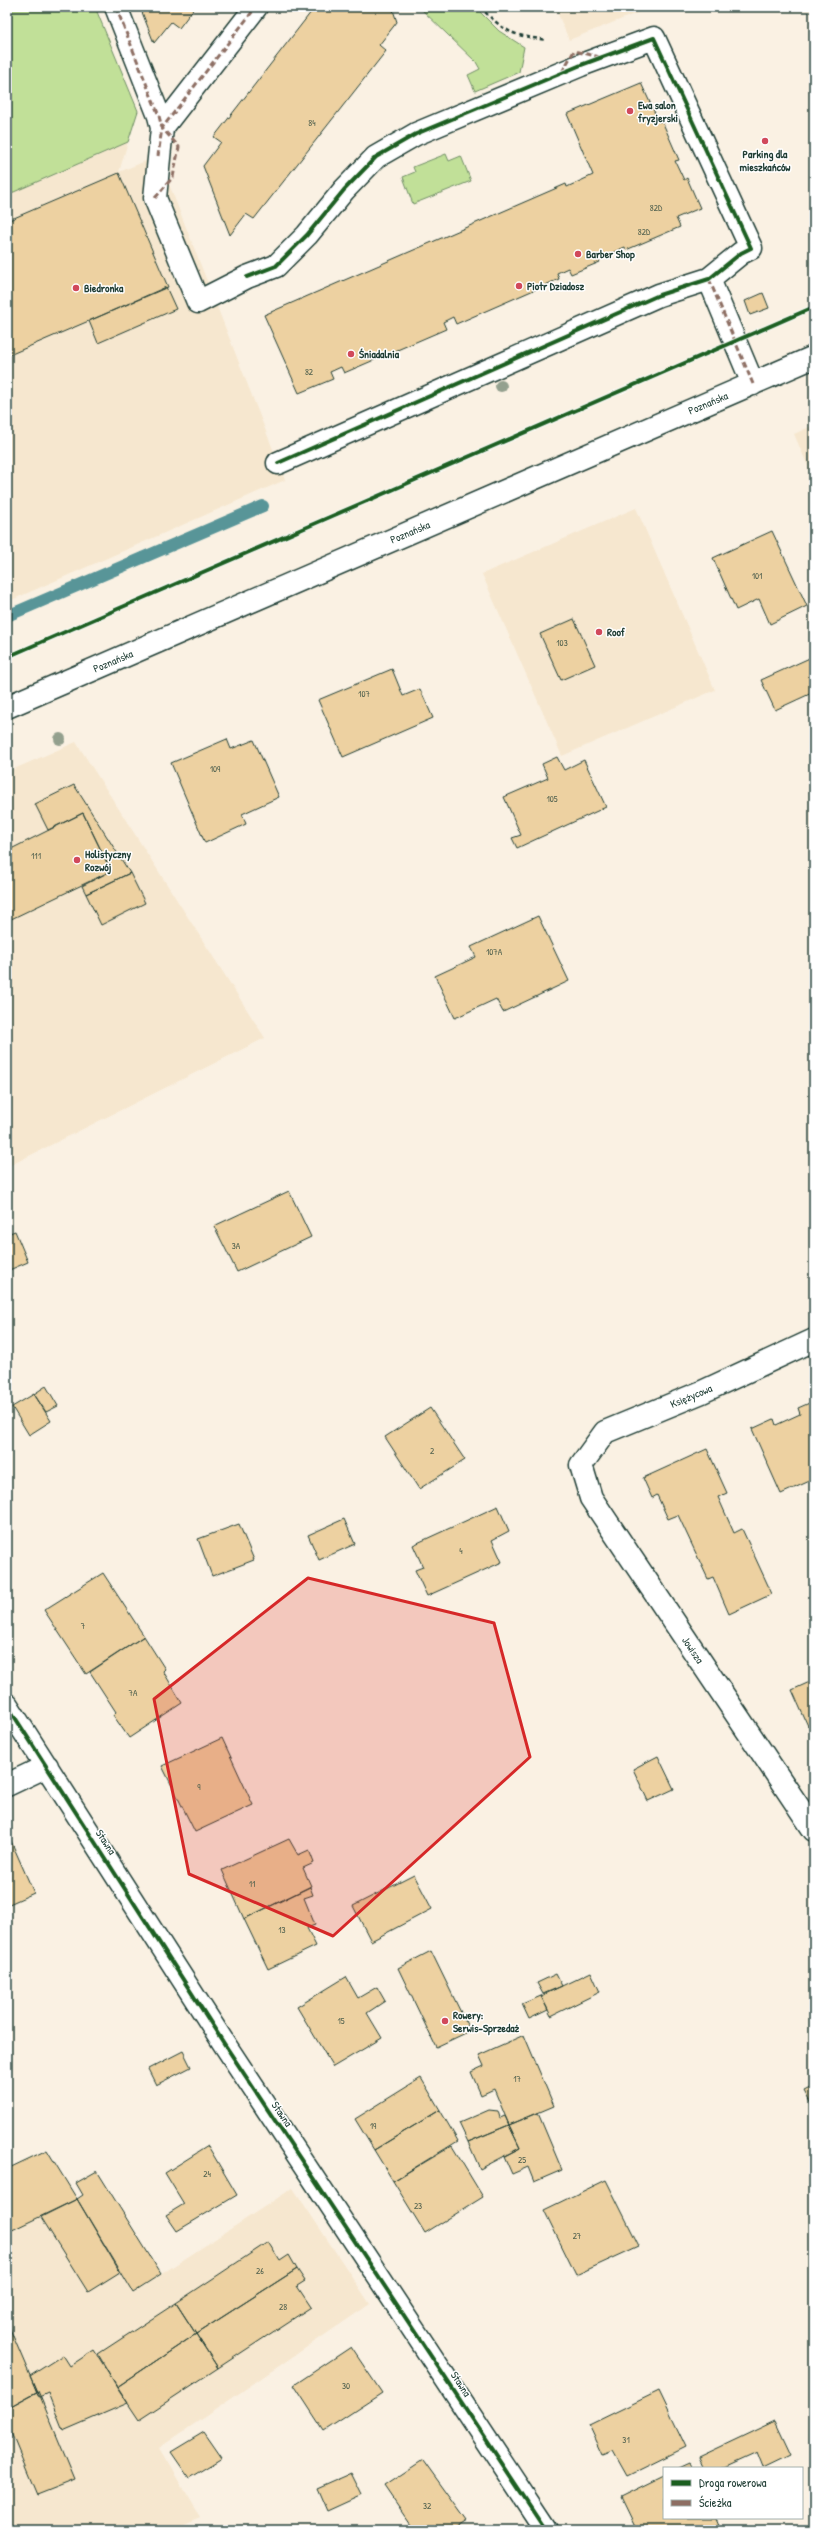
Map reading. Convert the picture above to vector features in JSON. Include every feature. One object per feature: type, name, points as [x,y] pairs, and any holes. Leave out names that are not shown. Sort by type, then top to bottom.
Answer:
[{"type":"street","points":[[116,7],[160,116],[162,128],[155,198],[198,302],[247,277],[276,266],[307,235],[344,190],[376,157],[416,134],[581,65],[654,38],[750,248],[741,253],[709,279],[658,295],[278,463]]},
{"type":"street","points":[[162,128],[256,7]]},
{"type":"street","points":[[709,279],[753,384]]},
{"type":"street","name":"Poznańska","points":[[7,707],[814,357]]},
{"type":"street","name":"Księżycowa","points":[[581,1466],[604,1432],[702,1392],[814,1340]]},
{"type":"street","name":"Jowisza","points":[[581,1466],[591,1498],[812,1822]]},
{"type":"street","name":"Stawna","points":[[7,1705],[226,2046],[546,2530]]},
{"type":"street","points":[[7,1785],[47,1766]]},
{"type":"path","points":[[480,7],[502,29],[522,37],[547,40]]},
{"type":"highlighted area","points":[[308,1578],[494,1623],[530,1757],[333,1936],[189,1874],[154,1699]]},
{"type":"shaded area","points":[[555,7],[652,7],[569,40]]},
{"type":"shaded area","name":"Biedronka","points":[[128,142],[119,172],[158,156],[285,480],[7,602],[7,195]]},
{"type":"shaded area","points":[[814,425],[814,480],[794,434]]},
{"type":"shaded area","name":"Roof","points":[[636,508],[715,690],[562,756],[482,574]]},
{"type":"shaded area","points":[[76,742],[265,1038],[7,1167],[7,772]]},
{"type":"shaded area","points":[[47,2150],[134,2292],[293,2188],[370,2304],[159,2448],[200,2517],[169,2530],[7,2530],[7,2169]]},
{"type":"green space","points":[[7,7],[95,7],[138,111],[128,142],[7,195]]},
{"type":"green space","points":[[475,7],[499,31],[524,47],[519,72],[475,91],[468,75],[480,69],[476,62],[420,8]]},
{"type":"green space","points":[[446,154],[449,161],[461,156],[471,181],[413,204],[403,177],[415,172],[413,167]]},
{"type":"building","points":[[140,7],[195,7],[179,28],[171,22],[154,43]]},
{"type":"building","points":[[315,7],[392,7],[397,22],[379,45],[386,51],[254,219],[246,214],[230,235],[203,166],[221,142],[214,137]]},
{"type":"building","points":[[641,83],[659,122],[662,121],[679,160],[675,161],[684,180],[687,178],[700,208],[676,218],[680,227],[626,250],[625,247],[598,259],[600,262],[571,274],[568,268],[557,273],[559,279],[456,324],[453,317],[443,322],[446,329],[344,373],[341,367],[330,372],[333,379],[299,393],[264,315],[566,184],[567,187],[593,175],[567,114]]},
{"type":"building","points":[[119,173],[168,287],[7,356],[7,221]]},
{"type":"building","points":[[166,287],[176,309],[98,343],[89,321]]},
{"type":"building","points":[[763,293],[769,308],[750,315],[745,301]]},
{"type":"building","points":[[772,531],[807,606],[770,624],[759,599],[736,610],[713,558]]},
{"type":"building","points":[[574,619],[595,665],[561,680],[540,634]]},
{"type":"building","points":[[814,656],[814,692],[775,710],[761,680]]},
{"type":"building","points":[[392,669],[403,696],[420,689],[433,718],[343,757],[318,700]]},
{"type":"building","points":[[227,739],[231,749],[254,740],[279,797],[242,814],[246,824],[205,843],[171,763]]},
{"type":"building","points":[[557,757],[564,770],[584,760],[606,807],[517,848],[512,838],[521,835],[504,797],[548,778],[542,764]]},
{"type":"building","points":[[74,785],[130,873],[86,894],[82,886],[111,871],[83,813],[48,830],[35,804]]},
{"type":"building","points":[[83,813],[111,871],[7,921],[7,846],[9,850]]},
{"type":"building","points":[[130,873],[145,903],[101,925],[86,894]]},
{"type":"building","points":[[538,916],[569,981],[503,1012],[496,999],[455,1018],[435,976],[476,957],[471,947]]},
{"type":"building","points":[[289,1191],[311,1237],[237,1272],[214,1226]]},
{"type":"building","points":[[15,1231],[28,1262],[7,1271],[7,1234]]},
{"type":"building","points":[[46,1386],[58,1406],[46,1412],[34,1394]]},
{"type":"building","points":[[34,1394],[51,1421],[29,1435],[12,1407]]},
{"type":"building","points":[[814,1401],[814,1479],[781,1494],[752,1429],[774,1419],[776,1425],[800,1414],[798,1408]]},
{"type":"building","points":[[430,1408],[465,1460],[419,1489],[385,1437]]},
{"type":"building","points":[[707,1449],[727,1493],[718,1497],[734,1533],[742,1529],[772,1594],[729,1614],[713,1577],[708,1579],[678,1515],[668,1519],[657,1495],[652,1498],[643,1478]]},
{"type":"building","points":[[498,1506],[509,1531],[492,1540],[502,1562],[427,1596],[415,1570],[423,1567],[413,1545]]},
{"type":"building","points":[[344,1519],[355,1544],[319,1560],[308,1535]]},
{"type":"building","points":[[239,1524],[254,1560],[212,1576],[198,1539]]},
{"type":"building","points":[[103,1573],[144,1636],[86,1674],[44,1610]]},
{"type":"building","points":[[144,1636],[165,1669],[163,1671],[182,1703],[129,1738],[113,1715],[116,1712],[90,1672]]},
{"type":"building","points":[[814,1680],[814,1724],[808,1726],[792,1690]]},
{"type":"building","points":[[222,1738],[253,1805],[195,1832],[162,1766]]},
{"type":"building","points":[[658,1756],[674,1789],[648,1801],[633,1769]]},
{"type":"building","points":[[289,1839],[298,1855],[309,1850],[314,1863],[303,1868],[311,1886],[244,1919],[222,1870]]},
{"type":"building","points":[[11,1841],[34,1893],[7,1905],[7,1843]]},
{"type":"building","points":[[414,1875],[432,1909],[371,1941],[353,1906]]},
{"type":"building","points":[[310,1887],[313,1895],[304,1898],[315,1925],[307,1928],[316,1946],[268,1969],[244,1919]]},
{"type":"building","points":[[431,1951],[470,2031],[436,2047],[398,1968]]},
{"type":"building","points":[[591,1972],[600,1992],[551,2016],[541,1996]]},
{"type":"building","points":[[556,1974],[562,1986],[543,1994],[537,1983]]},
{"type":"building","points":[[346,1977],[358,1998],[377,1987],[385,2001],[367,2013],[382,2038],[333,2067],[297,2007]]},
{"type":"building","points":[[541,1996],[548,2010],[529,2019],[522,2004]]},
{"type":"building","points":[[524,2035],[554,2106],[509,2125],[494,2089],[481,2095],[471,2072],[484,2066],[479,2055]]},
{"type":"building","points":[[183,2051],[191,2067],[156,2085],[148,2069]]},
{"type":"building","points":[[421,2078],[440,2110],[374,2150],[355,2119]]},
{"type":"building","points":[[814,2086],[814,2110],[804,2091]]},
{"type":"building","points":[[440,2110],[458,2141],[393,2181],[374,2150]]},
{"type":"building","points":[[489,2110],[498,2111],[500,2118],[505,2116],[509,2125],[468,2142],[459,2123]]},
{"type":"building","points":[[538,2113],[562,2170],[534,2182],[528,2167],[512,2174],[504,2156],[520,2148],[509,2125]]},
{"type":"building","points":[[509,2125],[520,2148],[480,2169],[468,2142]]},
{"type":"building","points":[[208,2146],[237,2195],[177,2231],[166,2215],[184,2204],[165,2173]]},
{"type":"building","points":[[452,2146],[483,2197],[425,2233],[393,2181]]},
{"type":"building","points":[[47,2150],[77,2199],[8,2232],[7,2169]]},
{"type":"building","points":[[97,2171],[161,2274],[133,2292],[77,2199],[83,2195],[76,2183]]},
{"type":"building","points":[[606,2180],[639,2246],[576,2275],[544,2210]]},
{"type":"building","points":[[77,2199],[120,2272],[88,2292],[41,2217]]},
{"type":"building","points":[[268,2242],[280,2261],[289,2255],[297,2269],[196,2334],[176,2303]]},
{"type":"building","points":[[297,2269],[305,2281],[297,2286],[311,2307],[218,2368],[196,2334]]},
{"type":"building","points":[[176,2303],[196,2334],[117,2387],[98,2354]]},
{"type":"building","points":[[7,2322],[37,2392],[7,2408]]},
{"type":"building","points":[[196,2334],[218,2368],[139,2420],[117,2387]]},
{"type":"building","points":[[351,2347],[382,2393],[324,2431],[294,2385]]},
{"type":"building","points":[[94,2350],[128,2403],[63,2431],[48,2393],[39,2397],[30,2376],[63,2355],[70,2366]]},
{"type":"building","points":[[38,2391],[75,2480],[37,2495],[7,2423],[7,2408]]},
{"type":"building","points":[[659,2391],[686,2447],[627,2476],[613,2451],[603,2455],[589,2425]]},
{"type":"building","points":[[775,2421],[791,2455],[766,2467],[764,2467],[758,2453],[727,2467],[704,2467],[699,2457]]},
{"type":"building","points":[[204,2432],[222,2458],[189,2478],[171,2452]]},
{"type":"building","points":[[423,2460],[467,2521],[453,2530],[414,2530],[384,2486]]},
{"type":"building","points":[[690,2463],[692,2467],[681,2467]]},
{"type":"building","points":[[351,2473],[362,2495],[327,2511],[317,2488]]},
{"type":"building","points":[[663,2476],[663,2519],[716,2519],[719,2525],[707,2530],[637,2530],[621,2497]]},
{"type":"waterway","points":[[7,616],[263,506]]},
{"type":"marked path","points":[[116,7],[159,116],[162,128],[158,156]]},
{"type":"marked path","points":[[155,198],[173,177],[179,147],[162,128],[256,7]]},
{"type":"marked path","points":[[562,72],[574,51],[600,57]]},
{"type":"marked path","points":[[709,279],[753,384]]},
{"type":"cycle path","points":[[247,277],[276,266],[307,235],[344,190],[376,157],[416,134],[581,65],[654,38],[751,248],[741,253],[709,279],[659,295],[278,463]]},
{"type":"cycle path","points":[[7,657],[814,307]]},
{"type":"cycle path","points":[[7,1705],[225,2045],[546,2530]]},
{"type":"place","name":"Ewa salon fryzjerski","points":[[630,111]]},
{"type":"place","name":"Parking dla mieszkańców","points":[[765,141]]},
{"type":"place","name":"Barber Shop","points":[[578,254]]},
{"type":"place","name":"Piotr Dziadosz","points":[[519,286]]},
{"type":"place","name":"Biedronka","points":[[76,288]]},
{"type":"place","name":"Śniadalnia","points":[[351,354]]},
{"type":"place","name":"Roof","points":[[599,632]]},
{"type":"place","name":"Holistyczny Rozwój","points":[[77,860]]},
{"type":"place","name":"Rowery: Serwis-Sprzedaż","points":[[445,2021]]}]
